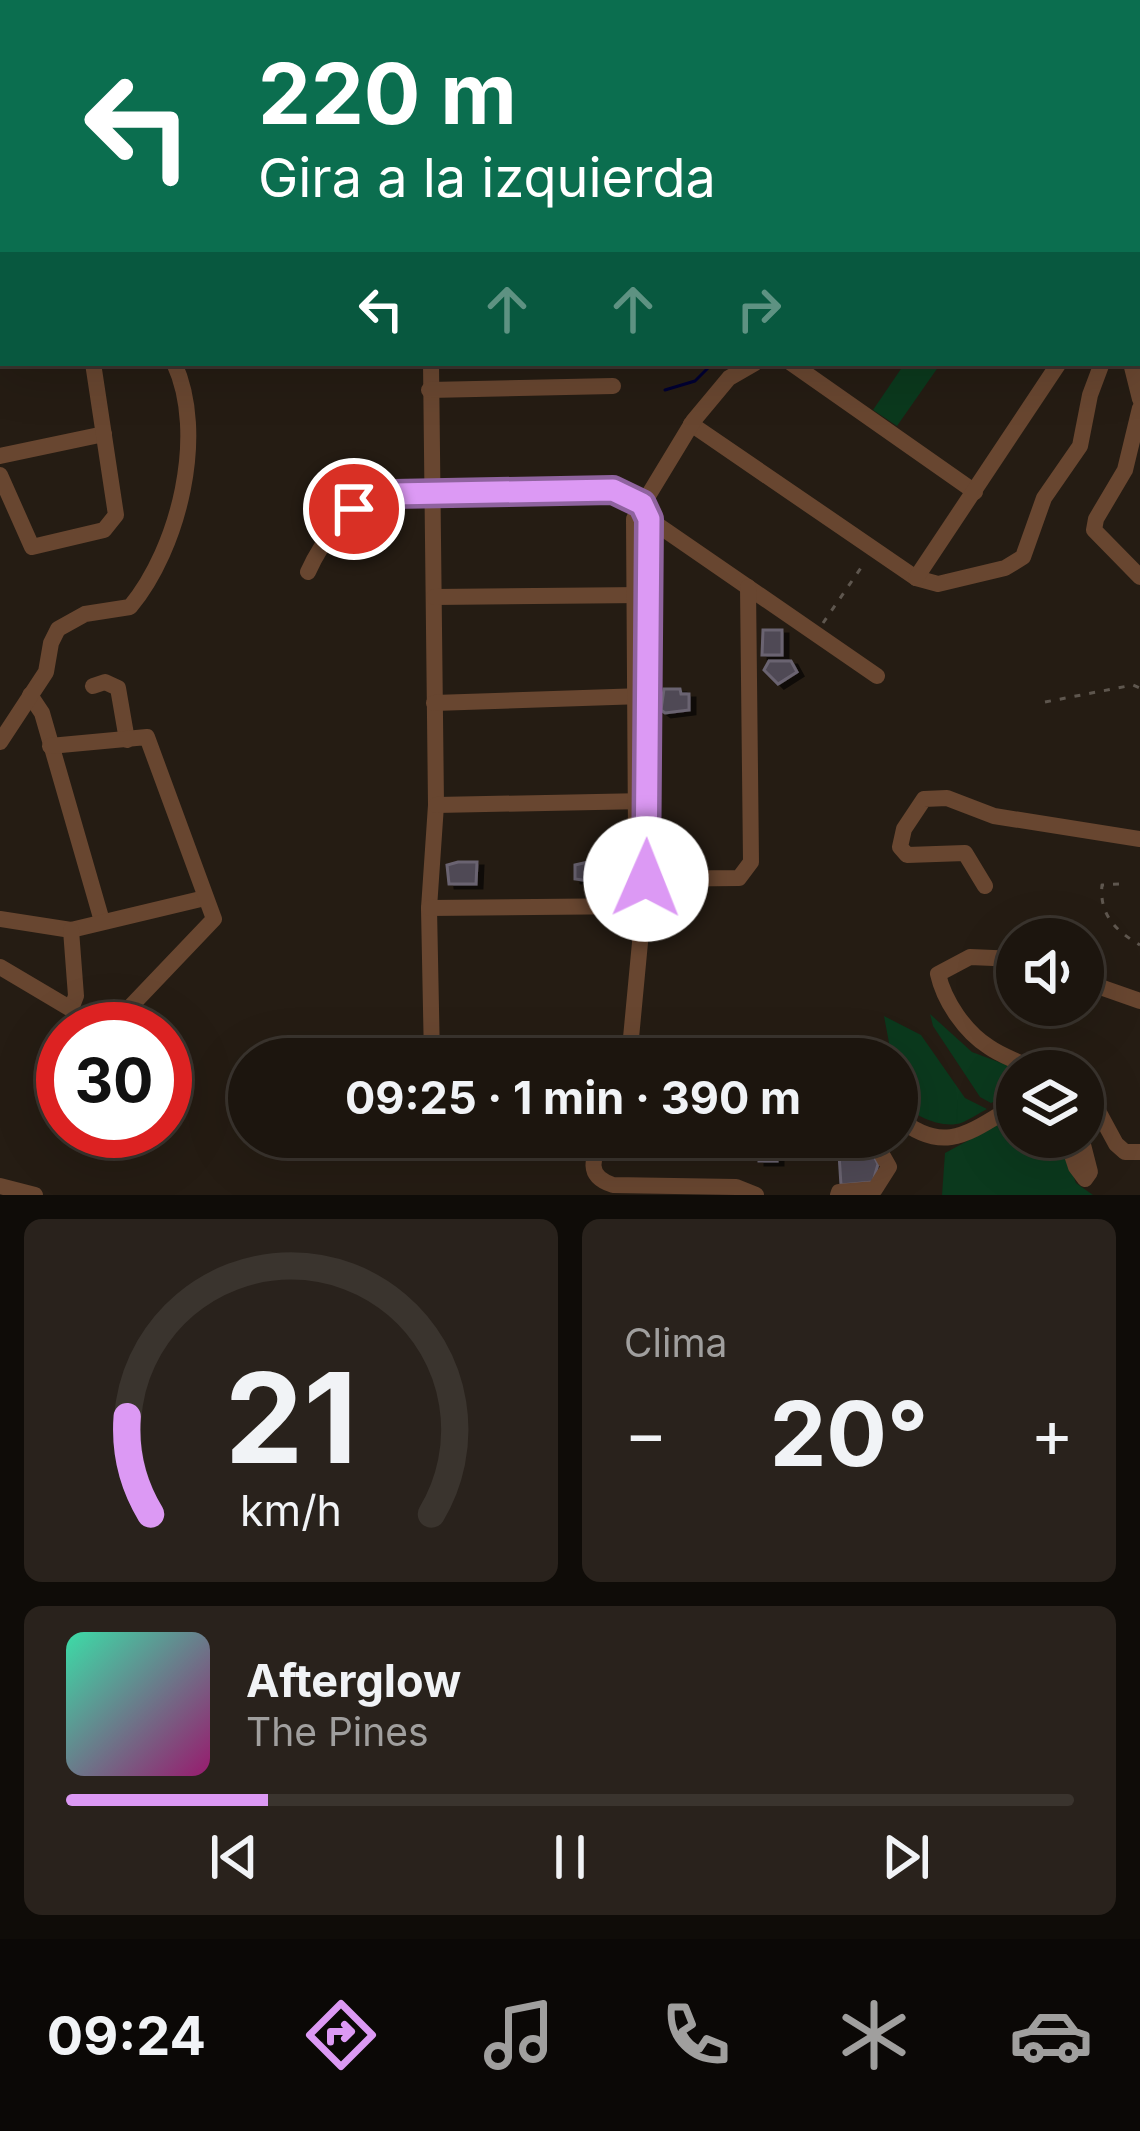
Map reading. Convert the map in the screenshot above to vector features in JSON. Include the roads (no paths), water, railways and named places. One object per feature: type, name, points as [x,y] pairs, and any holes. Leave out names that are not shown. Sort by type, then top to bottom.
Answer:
[{"type":"street","points":[[0,476],[32,548],[104,530],[116,515],[93,366]]},
{"type":"street","points":[[0,742],[46,671],[58,629],[85,614],[130,607],[147,586],[177,511],[191,449],[186,388],[175,366]]},
{"type":"street","points":[[431,366],[436,806],[429,908],[432,1038]]},
{"type":"street","points":[[632,1038],[642,906],[641,595],[634,519],[646,512],[691,424],[729,378],[750,366]]},
{"type":"street","points":[[795,366],[975,492]]},
{"type":"street","points":[[916,578],[1057,366]]},
{"type":"street","points":[[691,424],[916,578],[938,584],[1005,568],[1023,557],[1044,498],[1080,446],[1101,366]]},
{"type":"street","points":[[1132,366],[1140,404],[1125,470],[1094,530],[1140,577]]},
{"type":"street","points":[[429,391],[613,386]]},
{"type":"street","points":[[0,456],[104,434]]},
{"type":"street","points":[[308,572],[332,533],[370,498],[613,490],[877,676]]},
{"type":"street","points":[[641,879],[739,878],[751,862],[748,587]]},
{"type":"street","points":[[434,597],[641,595]]},
{"type":"street","points":[[93,686],[105,682],[118,688],[127,740]]},
{"type":"street","points":[[30,695],[43,713],[102,921]]},
{"type":"street","points":[[434,703],[641,697]]},
{"type":"street","points":[[50,746],[147,737],[214,920],[135,1002]]},
{"type":"street","points":[[985,886],[965,854],[907,855],[900,847],[904,829],[924,799],[947,798],[994,816],[1140,839]]},
{"type":"street","points":[[436,806],[641,801]]},
{"type":"street","points":[[0,920],[71,931],[206,898]]},
{"type":"street","points":[[429,908],[642,906]]},
{"type":"street","points":[[71,931],[74,1002]]},
{"type":"street","points":[[996,958],[970,957],[938,974],[964,1023],[996,1051]]},
{"type":"street","points":[[0,967],[59,1002]]},
{"type":"street","points":[[1104,988],[1140,1001]]},
{"type":"street","points":[[918,1131],[946,1140],[996,1116]]},
{"type":"street","points":[[1104,1122],[1125,1152],[1140,1152]]},
{"type":"street","points":[[592,1158],[599,1180],[613,1185],[736,1187],[757,1195]]},
{"type":"street","points":[[838,1195],[875,1189],[889,1167],[884,1158]]},
{"type":"street","points":[[1073,1158],[1085,1179],[1090,1172],[1086,1158]]},
{"type":"waterway","points":[[665,390],[695,381],[710,366]]}]
